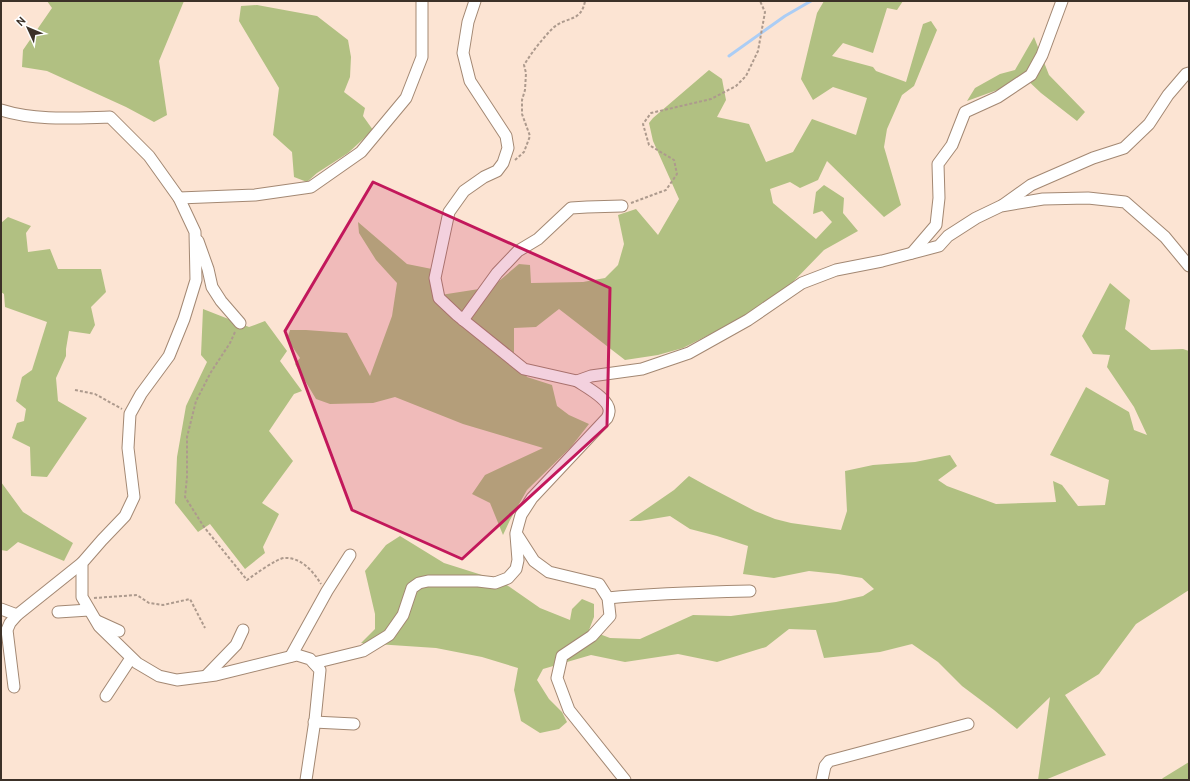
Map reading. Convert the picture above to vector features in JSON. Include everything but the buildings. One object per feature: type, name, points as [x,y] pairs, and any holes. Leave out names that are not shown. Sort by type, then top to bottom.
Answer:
[{"type":"street","points":[[179,198],[255,195],[311,187],[361,152],[406,98],[422,57],[422,1]]},
{"type":"street","points":[[314,663],[364,651],[389,635],[403,615],[412,588],[419,583],[428,581],[478,581],[495,583],[508,578],[516,569],[518,560],[516,533],[521,515],[532,498],[607,418],[610,411],[608,404],[601,397],[577,381],[524,369],[463,320],[439,298],[435,278],[449,212],[464,191],[484,177],[497,171],[503,163],[508,148],[506,136],[470,81],[463,53],[468,22],[475,1]]},
{"type":"street","points":[[912,253],[936,225],[939,198],[938,164],[952,145],[965,112],[998,97],[1031,74],[1042,55],[1062,1]]},
{"type":"street","points":[[577,381],[591,376],[642,369],[689,352],[748,320],[802,283],[836,270],[882,261],[938,246],[954,232],[976,218],[1001,206],[1031,185],[1093,158],[1124,148],[1149,124],[1168,95],[1186,74],[1189,73]]},
{"type":"street","points":[[1,110],[12,114],[48,118],[110,117],[149,156],[179,198],[195,232],[208,269],[212,287],[221,301],[240,323]]},
{"type":"street","points":[[1001,206],[1043,199],[1088,198],[1125,202],[1165,236],[1189,266]]},
{"type":"street","points":[[463,320],[497,273],[518,251],[538,239],[571,208],[622,206]]},
{"type":"street","points":[[14,687],[7,630],[10,623],[17,615],[82,563],[125,516],[134,497],[128,448],[130,414],[140,394],[169,356],[184,319],[196,280],[195,232]]},
{"type":"street","points":[[516,533],[534,561],[549,572],[599,584],[608,598],[610,616],[592,636],[562,656],[557,678],[569,710],[625,780]]},
{"type":"street","points":[[291,656],[326,591],[350,555]]},
{"type":"street","points":[[82,563],[82,597],[99,626],[131,658],[159,676],[177,680],[216,675],[297,655],[310,659],[320,670],[306,780]]},
{"type":"street","points":[[608,598],[639,594],[750,591]]},
{"type":"street","points":[[1,609],[17,615]]},
{"type":"street","points":[[58,612],[89,610]]},
{"type":"street","points":[[95,620],[119,631]]},
{"type":"street","points":[[206,676],[236,645],[243,630]]},
{"type":"street","points":[[106,696],[131,658]]},
{"type":"street","points":[[314,722],[354,724]]},
{"type":"street","points":[[822,780],[825,766],[829,761],[968,724]]},
{"type":"path","points":[[497,171],[516,160],[524,152],[530,136],[522,114],[522,100],[525,90],[526,73],[524,65],[532,52],[554,27],[577,16],[581,12],[585,1]]},
{"type":"path","points":[[622,206],[666,190],[677,174],[674,160],[649,145],[643,124],[651,113],[711,99],[736,86],[746,76],[758,51],[765,12],[760,1]]},
{"type":"path","points":[[240,323],[196,401],[187,437],[187,477],[185,497],[204,527],[246,580],[265,567],[284,558],[297,560],[311,569],[326,591]]},
{"type":"path","points":[[75,390],[95,394],[130,414]]},
{"type":"path","points":[[83,599],[137,595],[149,603],[163,605],[190,599],[205,628]]},
{"type":"highlighted area","points":[[373,182],[610,288],[607,426],[462,559],[352,510],[285,331]]},
{"type":"green space","points":[[47,1],[184,1],[159,61],[167,115],[154,122],[126,107],[47,71],[22,67],[23,50],[52,8]]},
{"type":"green space","points":[[824,1],[903,1],[897,10],[887,8],[873,53],[843,43],[832,56],[873,67],[876,71],[906,82],[923,24],[931,21],[937,30],[914,86],[902,95],[887,129],[884,147],[901,205],[884,217],[827,161],[818,180],[800,188],[790,182],[770,189],[773,203],[816,239],[832,222],[822,211],[813,214],[816,192],[824,185],[844,198],[843,213],[858,231],[824,250],[791,284],[746,316],[683,348],[658,355],[625,360],[559,309],[536,327],[514,328],[514,353],[527,377],[552,385],[557,406],[569,415],[589,424],[571,447],[527,490],[503,535],[490,503],[472,494],[485,475],[543,448],[463,424],[395,397],[373,403],[330,404],[316,399],[295,364],[300,358],[287,339],[290,330],[347,333],[370,376],[392,316],[397,283],[376,260],[359,233],[358,222],[407,264],[432,269],[434,296],[492,287],[519,264],[530,265],[531,283],[583,282],[605,278],[618,265],[624,244],[618,215],[636,209],[658,235],[679,199],[653,141],[649,123],[709,70],[722,79],[726,100],[717,117],[749,124],[766,162],[793,152],[812,119],[856,135],[867,98],[833,87],[813,100],[801,79],[817,13]]},
{"type":"green space","points":[[257,5],[317,16],[348,40],[351,57],[350,77],[344,92],[365,108],[363,116],[373,130],[348,153],[317,173],[307,182],[294,177],[292,152],[273,135],[279,88],[239,21],[241,6]]},
{"type":"green space","points":[[1034,37],[1049,75],[1085,112],[1077,121],[1041,93],[1023,76],[1000,89],[967,101],[975,88],[1000,74],[1015,70]]},
{"type":"green space","points":[[8,217],[31,226],[26,233],[28,252],[50,249],[58,269],[101,269],[106,292],[91,307],[95,325],[90,334],[69,331],[66,356],[56,378],[58,401],[87,418],[47,477],[31,476],[30,447],[12,438],[17,423],[24,421],[26,409],[16,401],[22,377],[32,370],[47,322],[5,307],[4,294],[1,292],[1,223]]},
{"type":"green space","points":[[1110,283],[1130,300],[1125,329],[1151,350],[1183,349],[1189,351],[1189,590],[1136,624],[1099,674],[1065,695],[1106,755],[1045,780],[1038,780],[1050,697],[1017,729],[962,686],[938,662],[912,644],[880,652],[824,658],[816,630],[789,629],[766,647],[717,662],[678,654],[625,662],[591,655],[543,669],[537,680],[549,699],[562,712],[567,722],[559,729],[540,733],[521,721],[514,690],[518,668],[482,657],[436,648],[361,643],[375,629],[375,614],[365,571],[386,545],[400,536],[444,563],[501,581],[540,608],[570,620],[572,609],[582,599],[594,604],[594,617],[589,630],[610,638],[640,639],[693,615],[731,616],[836,602],[863,596],[874,589],[862,578],[838,574],[809,571],[774,578],[743,574],[748,546],[690,529],[670,516],[640,521],[629,521],[674,490],[689,476],[755,511],[775,519],[791,523],[841,530],[847,511],[845,471],[873,465],[915,462],[950,455],[957,466],[938,480],[947,486],[996,504],[1056,502],[1053,481],[1062,485],[1078,506],[1105,505],[1109,480],[1050,455],[1086,387],[1129,412],[1134,430],[1147,435],[1134,407],[1107,367],[1110,355],[1093,354],[1082,336]]},
{"type":"green space","points":[[203,309],[249,327],[265,321],[287,351],[280,361],[302,391],[294,394],[269,431],[293,461],[262,503],[279,514],[263,547],[265,553],[245,569],[210,524],[198,532],[175,503],[177,457],[186,406],[207,362],[201,355]]},
{"type":"green space","points":[[1,482],[23,512],[73,543],[64,561],[18,542],[7,551],[1,550]]},
{"type":"green space","points":[[1189,762],[1189,780],[1161,780],[1163,778]]},
{"type":"waterway","points":[[729,56],[785,16],[811,1]]}]
